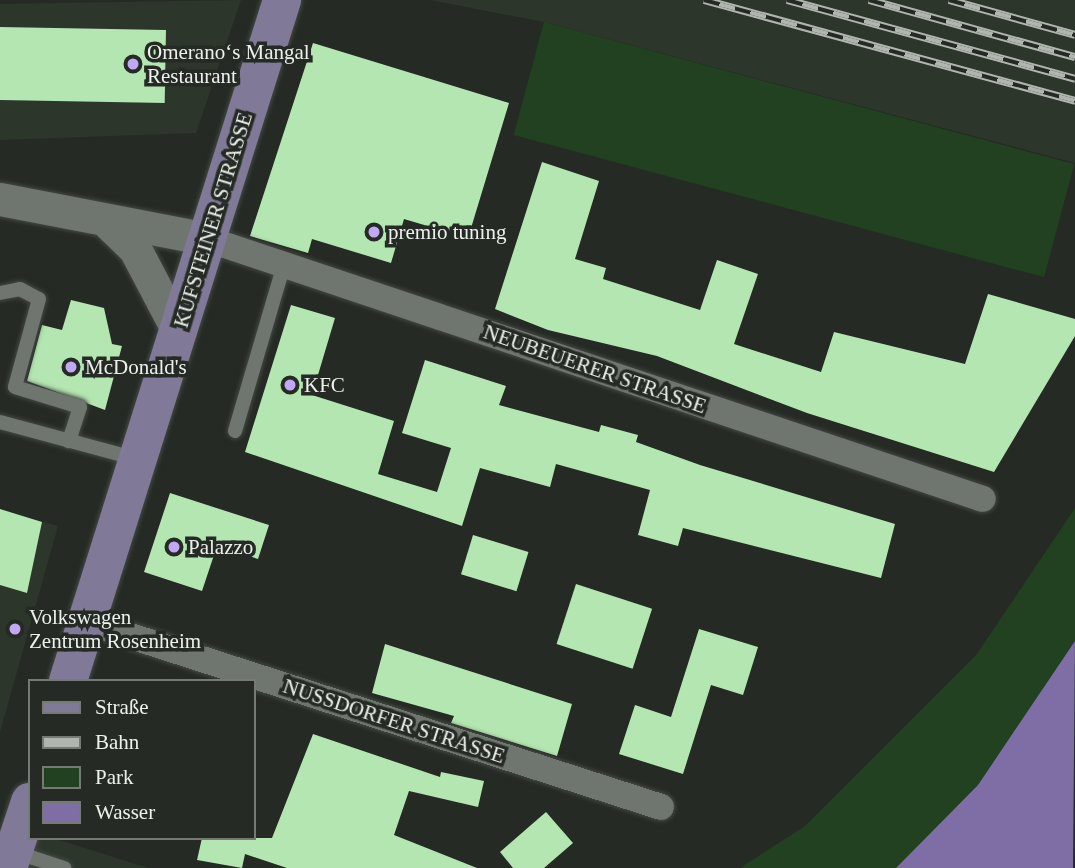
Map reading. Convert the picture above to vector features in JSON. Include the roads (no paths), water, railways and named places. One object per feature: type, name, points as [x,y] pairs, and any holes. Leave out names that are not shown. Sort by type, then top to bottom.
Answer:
[{"type":"main road","name":"KUFSTEINER STRASSE","points":[[69,679],[140,460],[206,239],[282,0]]},
{"type":"main road","points":[[11,860],[28,808]]},
{"type":"street","points":[[0,199],[107,222],[206,239]]},
{"type":"street","points":[[107,222],[135,249],[178,331]]},
{"type":"street","name":"NEUBEUERER STRASSE","points":[[206,239],[984,499]]},
{"type":"street","name":"NUSSDORFER STRASSE","points":[[87,622],[661,807]]},
{"type":"lane","points":[[235,430],[284,264]]},
{"type":"lane","points":[[0,293],[20,289],[39,299],[15,387],[80,407],[69,441]]},
{"type":"lane","points":[[0,422],[140,460]]},
{"type":"lane","points":[[11,860],[64,868]]},
{"type":"water","points":[[1075,641],[1073,868],[896,868],[978,785]]},
{"type":"railway","points":[[704,0],[1075,101]]},
{"type":"railway","points":[[787,0],[1075,79]]},
{"type":"railway","points":[[869,0],[1075,57]]},
{"type":"railway","points":[[949,0],[1075,35]]},
{"type":"place","name":"Omerano‘s Mangal Restaurant","points":[[133,64]]},
{"type":"place","name":"premio tuning","points":[[374,232]]},
{"type":"place","name":"McDonald's","points":[[71,367]]},
{"type":"place","name":"KFC","points":[[290,385]]},
{"type":"place","name":"Palazzo","points":[[174,547]]},
{"type":"place","name":"Volkswagen Zentrum Rosenheim","points":[[15,629]]}]
